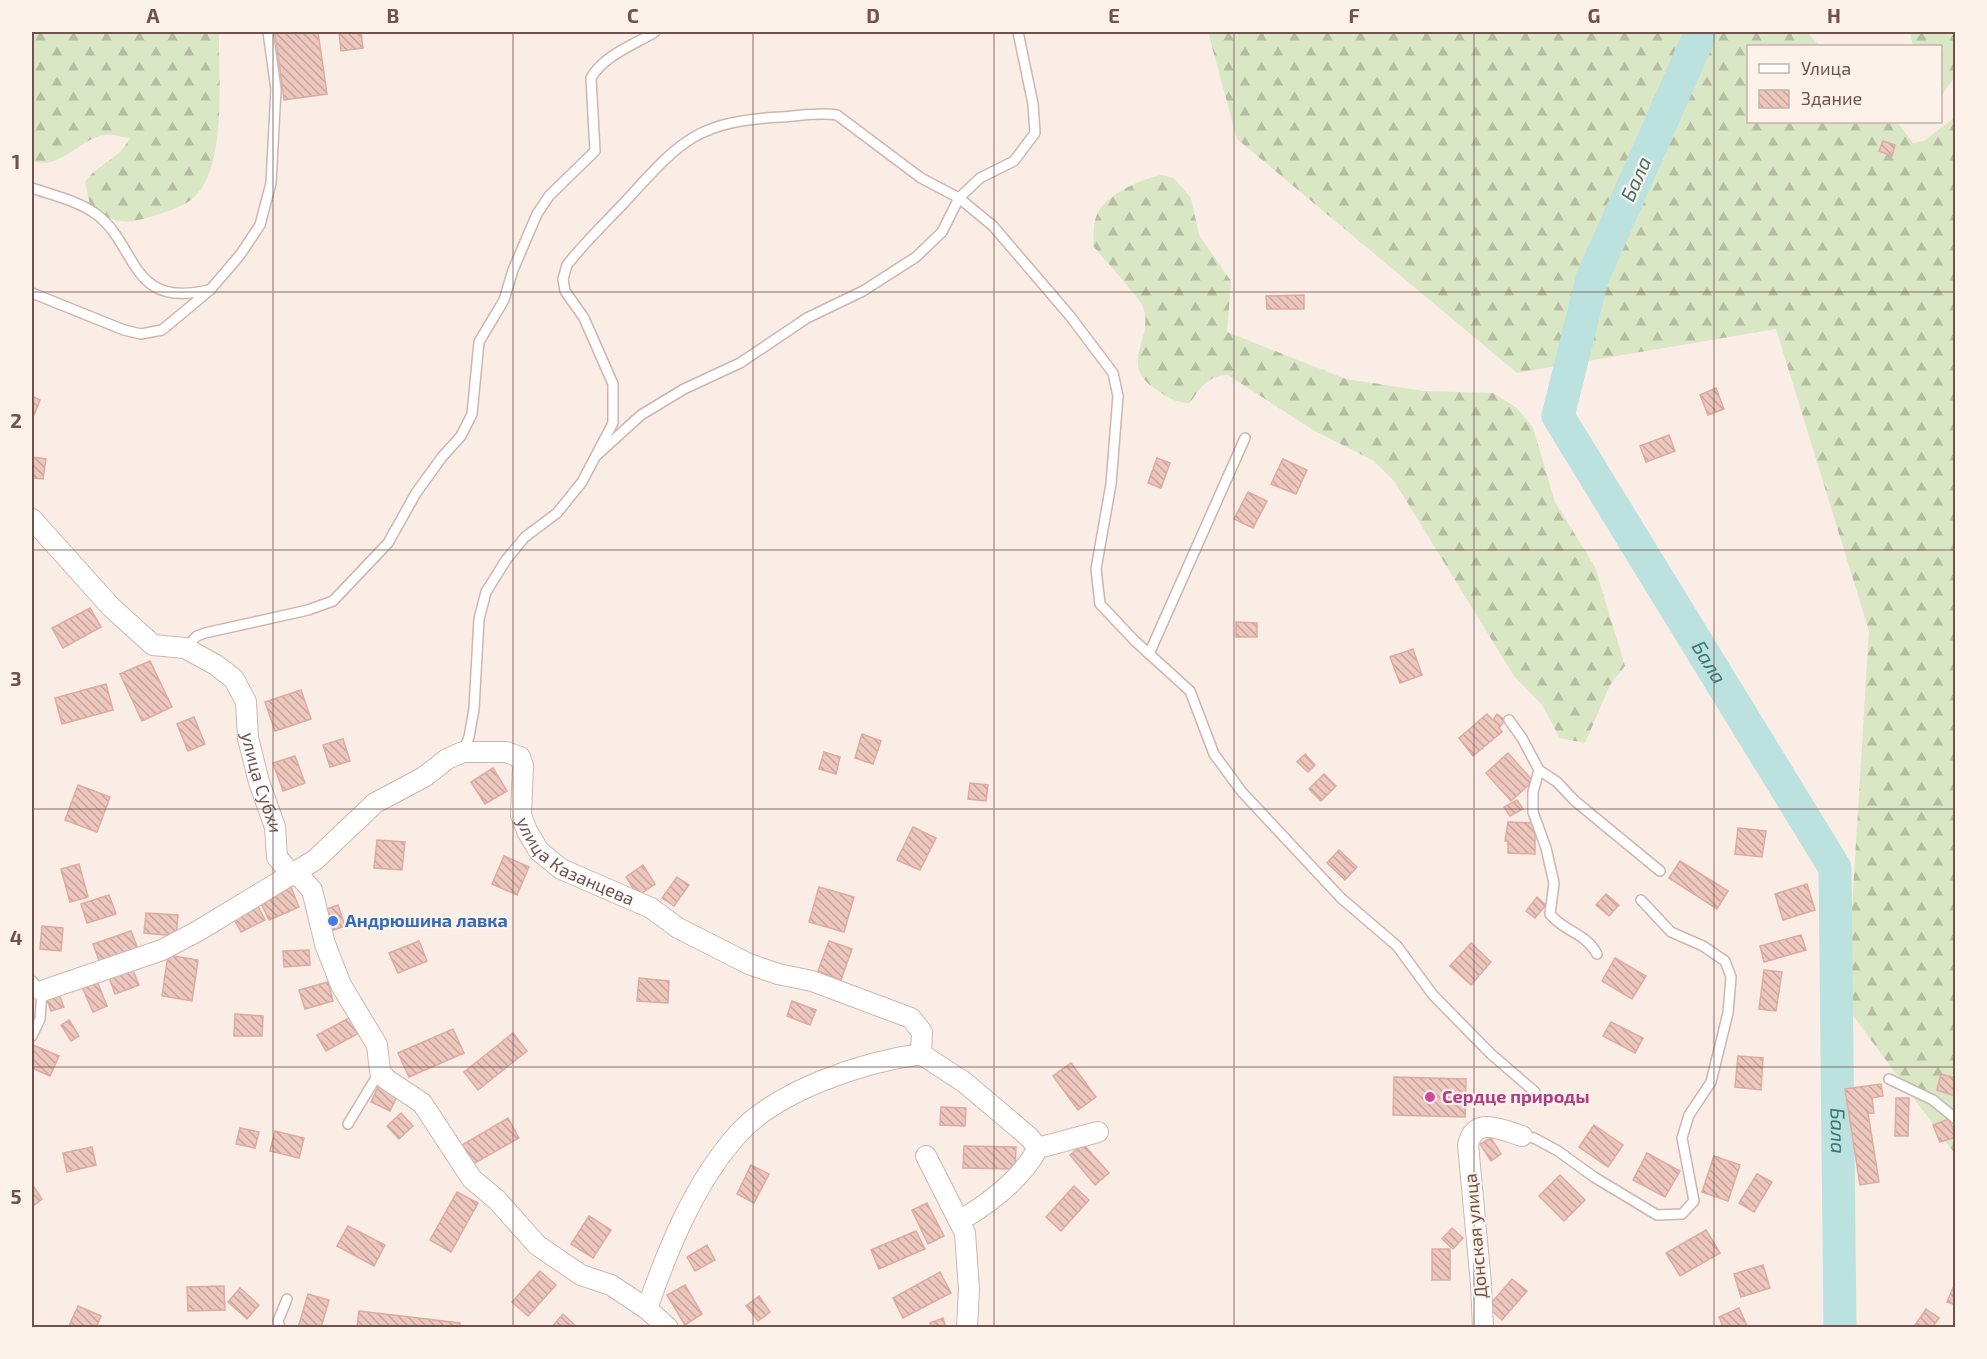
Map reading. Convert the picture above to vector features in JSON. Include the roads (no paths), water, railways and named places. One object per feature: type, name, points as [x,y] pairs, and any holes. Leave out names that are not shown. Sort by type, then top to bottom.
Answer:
[{"type":"street","name":"улица Субхи","points":[[32,519],[111,608],[153,645],[185,648],[234,679],[246,702],[248,738],[275,827],[278,857],[290,873]]},
{"type":"street","name":"улица Казанцева","points":[[290,873],[315,860],[375,803],[424,777],[447,759],[463,752],[506,752],[520,757],[523,766],[521,814],[527,831],[539,851],[561,869],[651,908],[678,928],[749,963],[778,974],[812,981],[911,1018],[922,1032],[921,1054]]},
{"type":"street","points":[[37,986],[162,950],[198,931],[290,873],[301,878],[312,890],[326,944],[341,985],[377,1045],[380,1071],[386,1079],[422,1103],[472,1179],[497,1200],[537,1245],[581,1275],[611,1285],[647,1309],[668,1328]]},
{"type":"street","points":[[647,1309],[658,1276],[705,1179],[739,1133],[767,1110],[823,1081],[888,1058],[921,1054],[964,1082],[1029,1137],[1038,1148]]},
{"type":"street","name":"Донская улица","points":[[1483,1328],[1482,1284],[1468,1145],[1471,1135],[1479,1128],[1491,1127],[1522,1136]]},
{"type":"street","points":[[961,1220],[979,1209],[1029,1167],[1038,1148],[1098,1132]]},
{"type":"street","points":[[926,1156],[961,1220],[967,1251],[967,1328]]},
{"type":"lane","points":[[32,292],[124,330],[141,334],[162,330],[210,290],[240,255],[260,225],[271,183],[276,89],[268,32]]},
{"type":"lane","points":[[185,648],[197,636],[205,633],[308,610],[333,601],[388,543],[417,493],[442,457],[461,436],[472,414],[479,342],[504,300],[513,270],[537,214],[549,196],[595,151],[591,78],[596,70],[607,61],[655,32]]},
{"type":"lane","points":[[591,461],[640,415],[684,389],[740,363],[807,318],[852,297],[916,257],[942,232],[959,198],[980,178],[1014,161],[1035,133],[1033,104],[1018,32]]},
{"type":"lane","points":[[463,752],[469,737],[474,709],[479,619],[486,592],[506,560],[525,537],[558,513],[582,482],[591,461],[613,423],[613,384],[584,318],[565,291],[567,265],[675,147],[700,133],[734,121],[825,113],[837,115],[921,178],[959,198],[993,226],[1077,325],[1113,373],[1118,396],[1111,484],[1096,569],[1096,592],[1100,604],[1149,654],[1190,691],[1214,754],[1242,792],[1341,898],[1397,945],[1433,996],[1491,1054],[1535,1092]]},
{"type":"lane","points":[[32,188],[97,214],[113,233],[145,281],[164,290],[194,293],[210,290]]},
{"type":"lane","points":[[1149,654],[1245,438]]},
{"type":"lane","points":[[1509,720],[1522,738],[1539,770],[1557,782],[1575,801],[1660,871]]},
{"type":"lane","points":[[1539,770],[1533,792],[1533,812],[1546,848],[1554,884],[1550,914],[1557,923],[1590,942],[1597,954]]},
{"type":"lane","points":[[1522,1136],[1534,1138],[1558,1151],[1594,1177],[1657,1215],[1682,1214],[1694,1201],[1682,1138],[1689,1115],[1711,1082],[1728,1013],[1731,977],[1725,961],[1703,946],[1671,932],[1641,900]]},
{"type":"lane","points":[[32,1036],[40,1019],[37,986]]},
{"type":"lane","points":[[348,1124],[380,1071]]},
{"type":"lane","points":[[1889,1079],[1933,1100],[1956,1119]]},
{"type":"lane","points":[[280,1328],[278,1321],[286,1299]]},
{"type":"waterway","name":"Бала","points":[[1701,32],[1592,279],[1558,416],[1835,868],[1840,1328]]},
{"type":"place","name":"Андрюшина лавка","points":[[333,921]]},
{"type":"place","name":"Сердце природы","points":[[1430,1097]]}]
